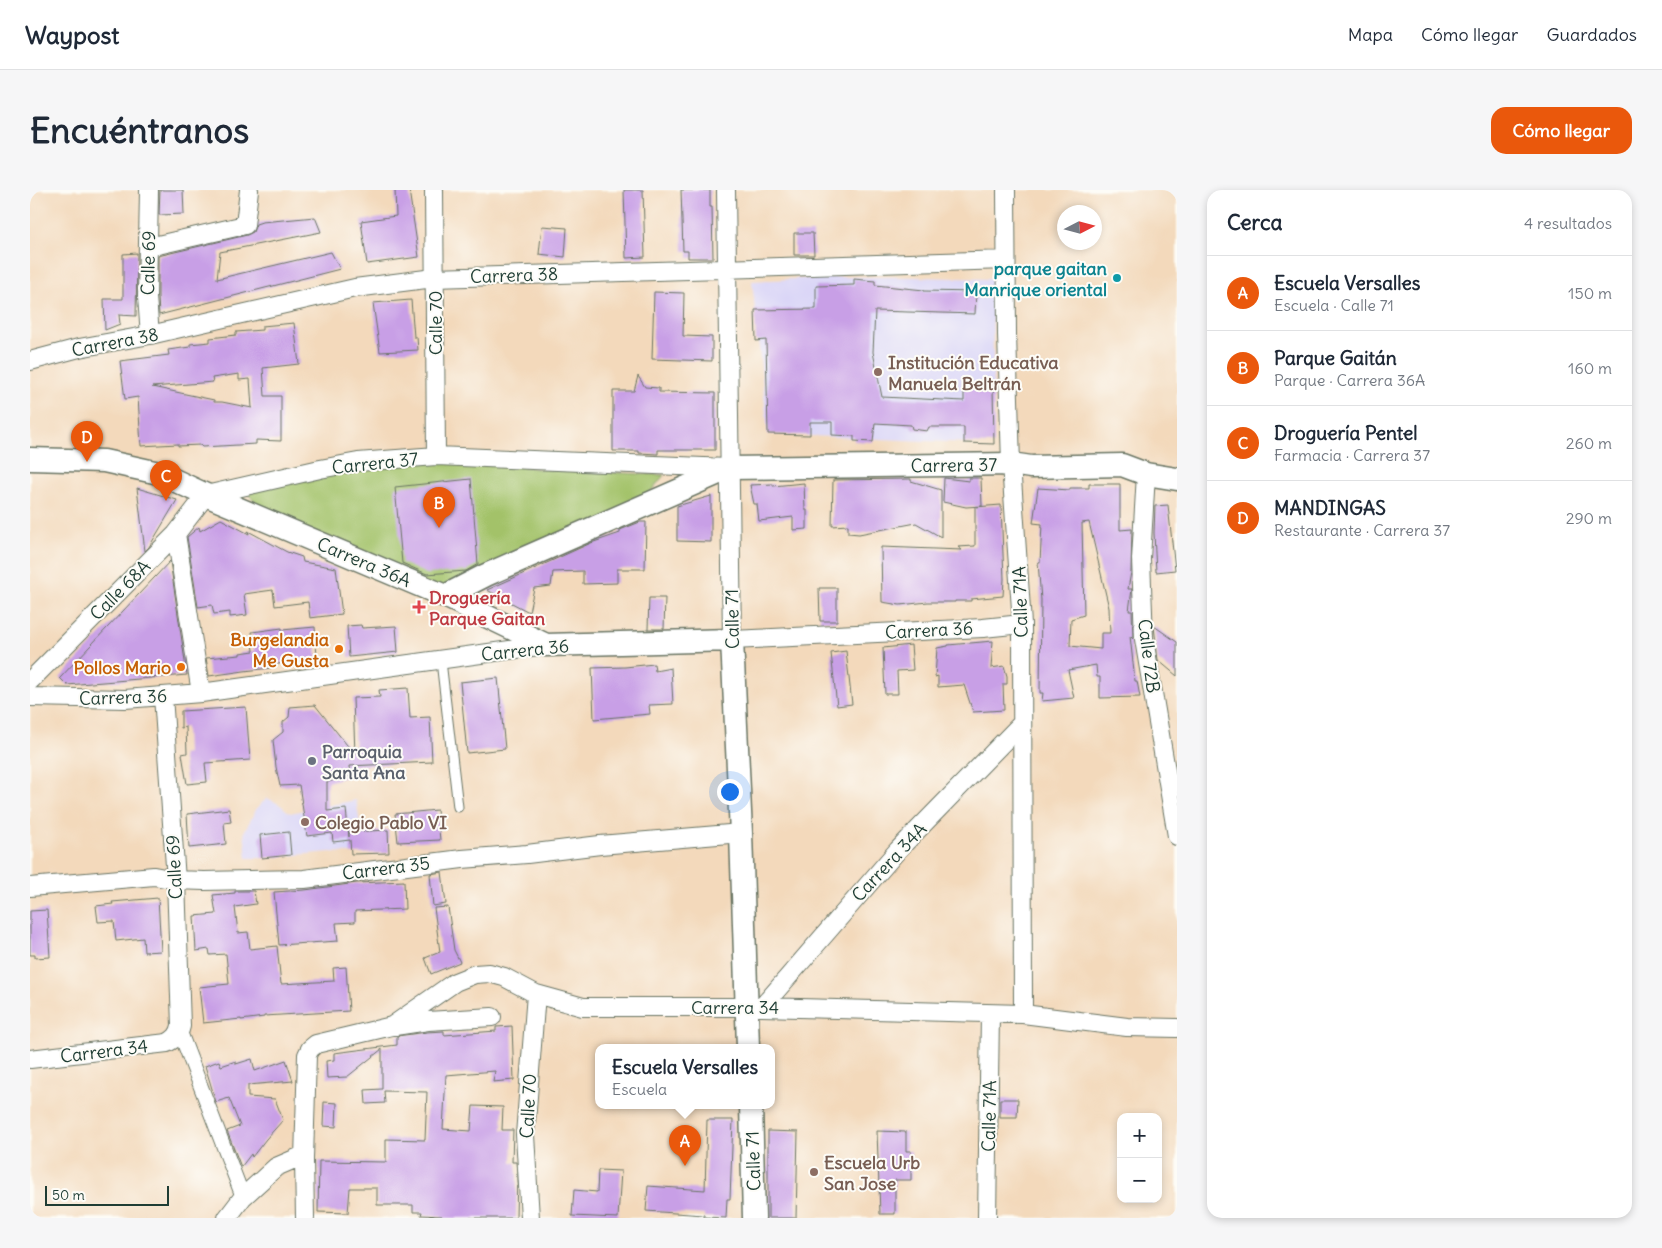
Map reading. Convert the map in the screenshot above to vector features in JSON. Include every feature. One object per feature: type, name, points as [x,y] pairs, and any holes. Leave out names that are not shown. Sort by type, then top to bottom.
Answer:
[{"type":"street","name":"Calle 69","points":[[150,190],[147,297],[150,335]]},
{"type":"street","points":[[149,248],[245,225],[249,190]]},
{"type":"street","name":"Calle 70","points":[[434,190],[436,456]]},
{"type":"street","name":"Calle 71","points":[[726,190],[732,640],[741,833],[754,1006],[748,1044]]},
{"type":"street","name":"Calle 71A","points":[[1006,190],[1007,334],[1011,464],[1022,624],[1023,1014]]},
{"type":"street","name":"Carrera 38","points":[[30,361],[79,348],[150,335],[355,288],[434,278],[1006,260]]},
{"type":"street","name":"Carrera 37","points":[[206,495],[348,464],[436,456],[730,468],[1011,464],[1031,467],[1122,465],[1146,474],[1177,479]]},
{"type":"street","points":[[30,459],[104,461],[159,473],[206,495]]},
{"type":"street","name":"Carrera 37","points":[[445,596],[486,575],[730,468]]},
{"type":"street","name":"Calle 72B","points":[[1146,474],[1141,558],[1144,639],[1177,836]]},
{"type":"street","name":"Calle 68A","points":[[30,680],[176,534],[206,495]]},
{"type":"street","name":"Carrera 36A","points":[[206,495],[445,596],[546,645]]},
{"type":"street","points":[[176,534],[201,693]]},
{"type":"street","name":"Carrera 36","points":[[30,698],[125,699],[201,693],[546,645],[732,640],[983,628],[1022,624]]},
{"type":"street","name":"Calle 69","points":[[163,696],[176,880],[181,1026],[178,1034]]},
{"type":"street","name":"Carrera 34A","points":[[754,1006],[898,850],[1022,724]]},
{"type":"street","name":"Carrera 35","points":[[30,887],[154,876],[176,880],[204,881],[304,878],[462,859],[741,833]]},
{"type":"street","name":"Carrera 34","points":[[304,1155],[307,1055],[310,1049],[316,1044],[392,1026],[455,982],[475,974],[504,977],[536,994],[582,1007],[754,1006],[1023,1014],[1127,1027],[1177,1028]]},
{"type":"street","name":"Calle 70","points":[[530,1218],[525,1135],[536,994]]},
{"type":"street","name":"Calle 71A","points":[[987,1218],[990,1014]]},
{"type":"street","points":[[392,1026],[428,1021],[492,1017]]},
{"type":"street","points":[[178,1034],[243,1197]]},
{"type":"street","name":"Carrera 34","points":[[30,1059],[167,1043],[178,1034]]},
{"type":"street","name":"Calle 71","points":[[751,1109],[754,1218]]},
{"type":"street","points":[[227,1218],[243,1197],[276,1167],[304,1155],[305,1218]]},
{"type":"lane","points":[[441,661],[458,807]]},
{"type":"shaded area","name":"Institución Educativa Manuela Beltrán","points":[[836,277],[992,279],[994,444],[768,434],[752,281]]},
{"type":"shaded area","name":"Colegio Pablo VI","points":[[267,798],[279,804],[290,813],[356,800],[365,854],[330,852],[247,858],[244,832],[257,808]]},
{"type":"green space","points":[[459,457],[539,469],[664,475],[637,509],[445,596],[279,526],[247,493],[320,469]]},
{"type":"building","points":[[160,190],[183,190],[184,214],[159,215]]},
{"type":"building","points":[[395,190],[409,190],[419,257],[367,264],[361,221],[396,216]]},
{"type":"building","points":[[624,190],[643,190],[645,257],[626,258]]},
{"type":"building","points":[[681,190],[710,190],[713,258],[688,258],[688,251],[683,251]]},
{"type":"building","points":[[315,217],[321,232],[220,252],[217,279],[331,252],[340,269],[159,315],[158,256],[247,235],[253,232],[256,224],[262,222]]},
{"type":"building","points":[[542,226],[567,228],[565,257],[539,254]]},
{"type":"building","points":[[794,233],[813,233],[814,255],[794,255]]},
{"type":"building","points":[[137,253],[136,316],[119,315],[120,324],[105,330],[104,299],[123,299],[123,254]]},
{"type":"building","points":[[854,279],[875,281],[875,285],[924,291],[976,292],[975,314],[875,311],[873,352],[882,397],[964,401],[964,387],[993,387],[994,444],[964,443],[964,427],[929,427],[927,431],[912,429],[911,425],[875,423],[873,442],[854,441],[854,436],[832,435],[832,422],[810,422],[810,435],[768,434],[766,340],[756,341],[755,310],[816,309],[816,286],[854,285]]},
{"type":"building","points":[[654,292],[684,293],[683,336],[712,337],[712,361],[652,359]]},
{"type":"building","points":[[411,300],[414,337],[417,337],[418,350],[380,352],[373,303]]},
{"type":"building","points":[[294,323],[299,364],[263,368],[265,396],[281,396],[281,441],[256,440],[256,444],[202,447],[200,445],[178,446],[178,444],[141,446],[138,397],[125,399],[120,361],[169,355],[168,350],[190,347],[190,344],[210,342],[210,338],[236,335],[236,332],[262,330],[262,326]],"holes":[[[239,374],[239,380],[250,379],[252,408],[214,402],[214,400],[152,387],[213,382],[212,378]]]},
{"type":"building","points":[[638,376],[645,387],[659,388],[659,392],[715,393],[715,450],[658,450],[658,454],[639,453],[639,451],[613,451],[613,391],[634,391]]},
{"type":"building","points":[[944,478],[969,481],[969,478],[981,478],[982,506],[966,507],[943,502]]},
{"type":"building","points":[[471,479],[478,564],[466,571],[427,574],[402,563],[395,487]]},
{"type":"building","points":[[911,479],[911,481],[941,490],[941,537],[916,523],[859,534],[848,533],[848,525],[832,526],[833,480]]},
{"type":"building","points":[[804,483],[807,529],[793,530],[793,517],[759,521],[757,504],[754,504],[750,485],[773,484],[773,486]]},
{"type":"building","points":[[1089,484],[1120,484],[1120,530],[1132,529],[1131,572],[1128,589],[1132,589],[1129,611],[1132,611],[1133,639],[1130,636],[1135,681],[1137,681],[1140,697],[1100,698],[1100,677],[1097,677],[1096,665],[1068,670],[1074,698],[1042,701],[1043,693],[1040,693],[1041,600],[1038,562],[1040,562],[1042,524],[1033,523],[1038,488],[1070,490],[1070,488],[1089,488]],"holes":[[[1089,522],[1109,608],[1110,633],[1101,633],[1101,649],[1070,646],[1071,619],[1084,615],[1082,523]]]},
{"type":"building","points":[[137,488],[177,500],[145,551]]},
{"type":"building","points":[[711,496],[711,542],[677,541],[677,506]]},
{"type":"building","points":[[1001,505],[1003,596],[971,599],[971,601],[900,605],[882,602],[881,547],[962,550],[958,547],[975,546],[975,507]]},
{"type":"building","points":[[1168,505],[1175,570],[1156,572],[1155,506]]},
{"type":"building","points":[[221,519],[287,552],[302,557],[303,562],[336,568],[342,614],[310,618],[308,602],[275,606],[273,590],[244,594],[247,615],[230,617],[230,612],[214,614],[212,605],[198,607],[187,537],[199,527],[200,531]]},
{"type":"building","points":[[640,522],[646,522],[645,569],[617,569],[617,583],[583,584],[583,571],[553,572],[551,586],[534,588],[529,612],[487,590],[591,543],[620,533],[620,530]]},
{"type":"building","points":[[170,561],[187,675],[67,685],[60,678]]},
{"type":"building","points":[[819,588],[837,588],[837,621],[820,621]]},
{"type":"building","points":[[649,598],[665,598],[664,629],[648,629]]},
{"type":"building","points":[[361,625],[362,628],[396,626],[398,652],[349,657],[347,626]]},
{"type":"building","points":[[1154,626],[1177,642],[1177,676],[1158,660]]},
{"type":"building","points":[[315,627],[317,658],[272,665],[271,668],[209,676],[206,658],[240,655],[240,653],[254,651],[252,632],[282,628],[282,630]]},
{"type":"building","points":[[993,641],[991,668],[1004,666],[1007,676],[1007,684],[1003,684],[1004,710],[973,712],[964,685],[938,687],[938,676],[935,677],[937,648],[948,645]]},
{"type":"building","points":[[911,645],[913,670],[897,671],[898,694],[885,694],[883,648]]},
{"type":"building","points":[[846,651],[852,704],[837,706],[831,653]]},
{"type":"building","points":[[654,664],[655,671],[671,668],[673,704],[649,705],[650,714],[594,719],[592,668]]},
{"type":"building","points":[[498,678],[505,749],[467,753],[460,682]]},
{"type":"building","points":[[408,688],[410,718],[430,717],[432,762],[349,766],[350,776],[327,782],[327,811],[346,809],[349,837],[349,832],[388,830],[389,853],[351,854],[350,840],[333,842],[332,833],[307,836],[299,785],[280,786],[276,767],[273,740],[283,732],[283,722],[289,717],[290,707],[315,705],[355,755],[353,698],[380,697],[379,690]]},
{"type":"building","points":[[246,707],[250,760],[205,763],[207,782],[187,784],[182,754],[187,753],[186,727],[181,728],[181,711]]},
{"type":"building","points":[[229,809],[231,822],[224,823],[226,844],[189,848],[187,814]]},
{"type":"building","points":[[437,810],[440,840],[398,842],[395,814]]},
{"type":"building","points":[[289,832],[291,855],[262,858],[260,835]]},
{"type":"building","points":[[442,872],[446,904],[433,906],[430,874]]},
{"type":"building","points":[[404,881],[405,909],[355,911],[355,922],[336,923],[338,941],[279,945],[274,892],[357,883]]},
{"type":"building","points":[[235,891],[254,891],[256,904],[235,907],[238,933],[248,932],[250,949],[277,946],[281,984],[334,981],[333,968],[346,967],[349,1011],[264,1016],[203,1023],[199,987],[229,984],[226,954],[210,955],[209,949],[196,951],[194,916],[216,914],[213,895],[235,893]]},
{"type":"building","points":[[158,898],[161,951],[144,952],[143,938],[116,941],[114,921],[98,922],[96,906],[113,904],[112,902]]},
{"type":"building","points":[[448,907],[454,950],[460,962],[431,974],[425,958],[440,952],[434,908]]},
{"type":"building","points":[[47,910],[50,957],[35,958],[35,955],[30,955],[30,911]]},
{"type":"building","points":[[512,1026],[514,1080],[493,1082],[495,1071],[446,1075],[443,1129],[471,1131],[473,1106],[503,1107],[502,1130],[513,1130],[512,1162],[516,1162],[517,1174],[516,1218],[441,1218],[442,1216],[421,1215],[422,1212],[413,1212],[413,1205],[377,1205],[377,1188],[350,1188],[348,1213],[318,1212],[319,1161],[386,1162],[386,1139],[425,1140],[427,1092],[384,1091],[385,1103],[366,1104],[365,1090],[382,1089],[382,1049],[347,1077],[327,1078],[326,1061],[334,1060],[334,1053],[397,1045],[397,1036],[444,1031],[444,1035],[496,1031],[496,1027]]},
{"type":"building","points":[[252,1059],[255,1071],[286,1060],[293,1081],[248,1085],[248,1097],[275,1099],[283,1120],[252,1157],[251,1154],[241,1167],[227,1131],[240,1126],[229,1098],[216,1102],[205,1066],[219,1061],[221,1066],[236,1061],[236,1064]]},
{"type":"building","points":[[1000,1099],[1018,1099],[1017,1117],[1000,1117]]},
{"type":"building","points":[[324,1102],[337,1103],[336,1127],[323,1126]]},
{"type":"building","points":[[707,1120],[733,1120],[730,1199],[727,1199],[726,1218],[646,1211],[648,1186],[705,1190]]},
{"type":"building","points":[[768,1131],[798,1132],[796,1218],[768,1218]]},
{"type":"building","points":[[877,1131],[906,1132],[906,1151],[911,1151],[911,1180],[895,1180],[895,1214],[880,1214]]},
{"type":"building","points":[[598,1170],[621,1171],[618,1218],[572,1216],[574,1190],[597,1192]]},
{"type":"place","name":"parque gaitan Manrique oriental","points":[[1117,278]]},
{"type":"place","name":"Institución Educativa Manuela Beltrán","points":[[878,372]]},
{"type":"place","name":"MANDINGAS","points":[[87,462]]},
{"type":"place","name":"Droguería Pentel","points":[[166,501]]},
{"type":"place","name":"Parque Gaitán","points":[[439,528]]},
{"type":"place","name":"Droguería Parque Gaitan","points":[[419,607]]},
{"type":"place","name":"Burgelandia Me Gusta","points":[[339,649]]},
{"type":"place","name":"Pollos Mario","points":[[181,667]]},
{"type":"place","name":"Parroquia Santa Ana","points":[[312,761]]},
{"type":"place","name":"Colegio Pablo VI","points":[[305,822]]},
{"type":"place","name":"Escuela Versalles","points":[[685,1166]]},
{"type":"place","name":"Escuela Urb San Jose","points":[[814,1172]]}]
